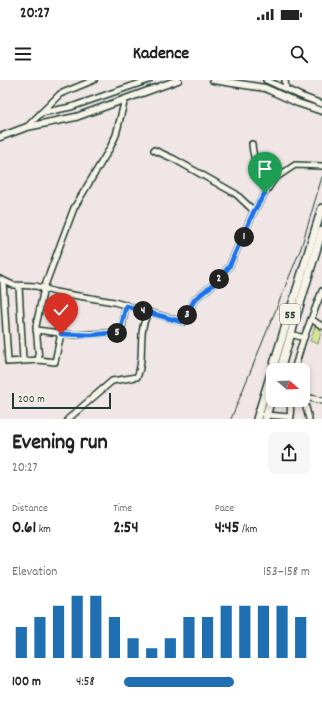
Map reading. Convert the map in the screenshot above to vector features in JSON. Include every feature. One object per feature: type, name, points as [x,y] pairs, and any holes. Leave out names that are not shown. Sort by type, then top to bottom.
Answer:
[{"type":"highway","name":"55","points":[[257,419],[322,208]]},
{"type":"highway","name":"55","points":[[282,363],[322,231]]},
{"type":"highway","points":[[266,417],[269,407]]},
{"type":"main road","points":[[0,137],[27,126],[76,117],[178,80]]},
{"type":"main road","points":[[213,80],[265,88],[298,103],[322,111]]},
{"type":"street","points":[[27,126],[64,92],[94,80]]},
{"type":"street","points":[[41,113],[71,107],[149,80]]},
{"type":"street","points":[[268,80],[322,104]]},
{"type":"street","points":[[285,80],[286,89]]},
{"type":"street","points":[[39,360],[36,330],[39,304],[44,288],[74,208],[110,148],[116,135],[125,99]]},
{"type":"street","points":[[252,144],[254,157],[260,170],[265,175],[274,179]]},
{"type":"street","points":[[154,150],[174,159],[236,194],[254,211]]},
{"type":"street","points":[[69,295],[55,362],[39,360],[8,362],[2,280],[19,286],[36,286],[69,295],[126,306],[181,322],[184,321],[195,299],[215,283],[229,267],[254,211],[274,179],[296,165],[322,166]]},
{"type":"street","points":[[19,286],[23,360]]},
{"type":"street","points":[[296,363],[322,291]]},
{"type":"street","points":[[36,330],[61,334],[91,335],[120,332],[126,306]]},
{"type":"street","points":[[68,419],[112,381],[137,377],[142,344],[143,324],[149,313]]},
{"type":"street","points":[[311,319],[322,326]]},
{"type":"street","points":[[291,334],[304,338]]},
{"type":"street","points":[[310,398],[322,401]]},
{"type":"street","points":[[266,417],[290,418],[291,407]]},
{"type":"street","points":[[306,407],[309,419]]},
{"type":"green space","points":[[315,326],[322,328],[318,344],[310,341]]},
{"type":"railway","points":[[231,419],[301,248],[322,177]]},
{"type":"route","points":[[61,334],[91,335],[120,332],[126,306],[182,322],[185,319],[190,306],[198,295],[215,283],[226,272],[244,237],[254,211],[265,193]]}]
